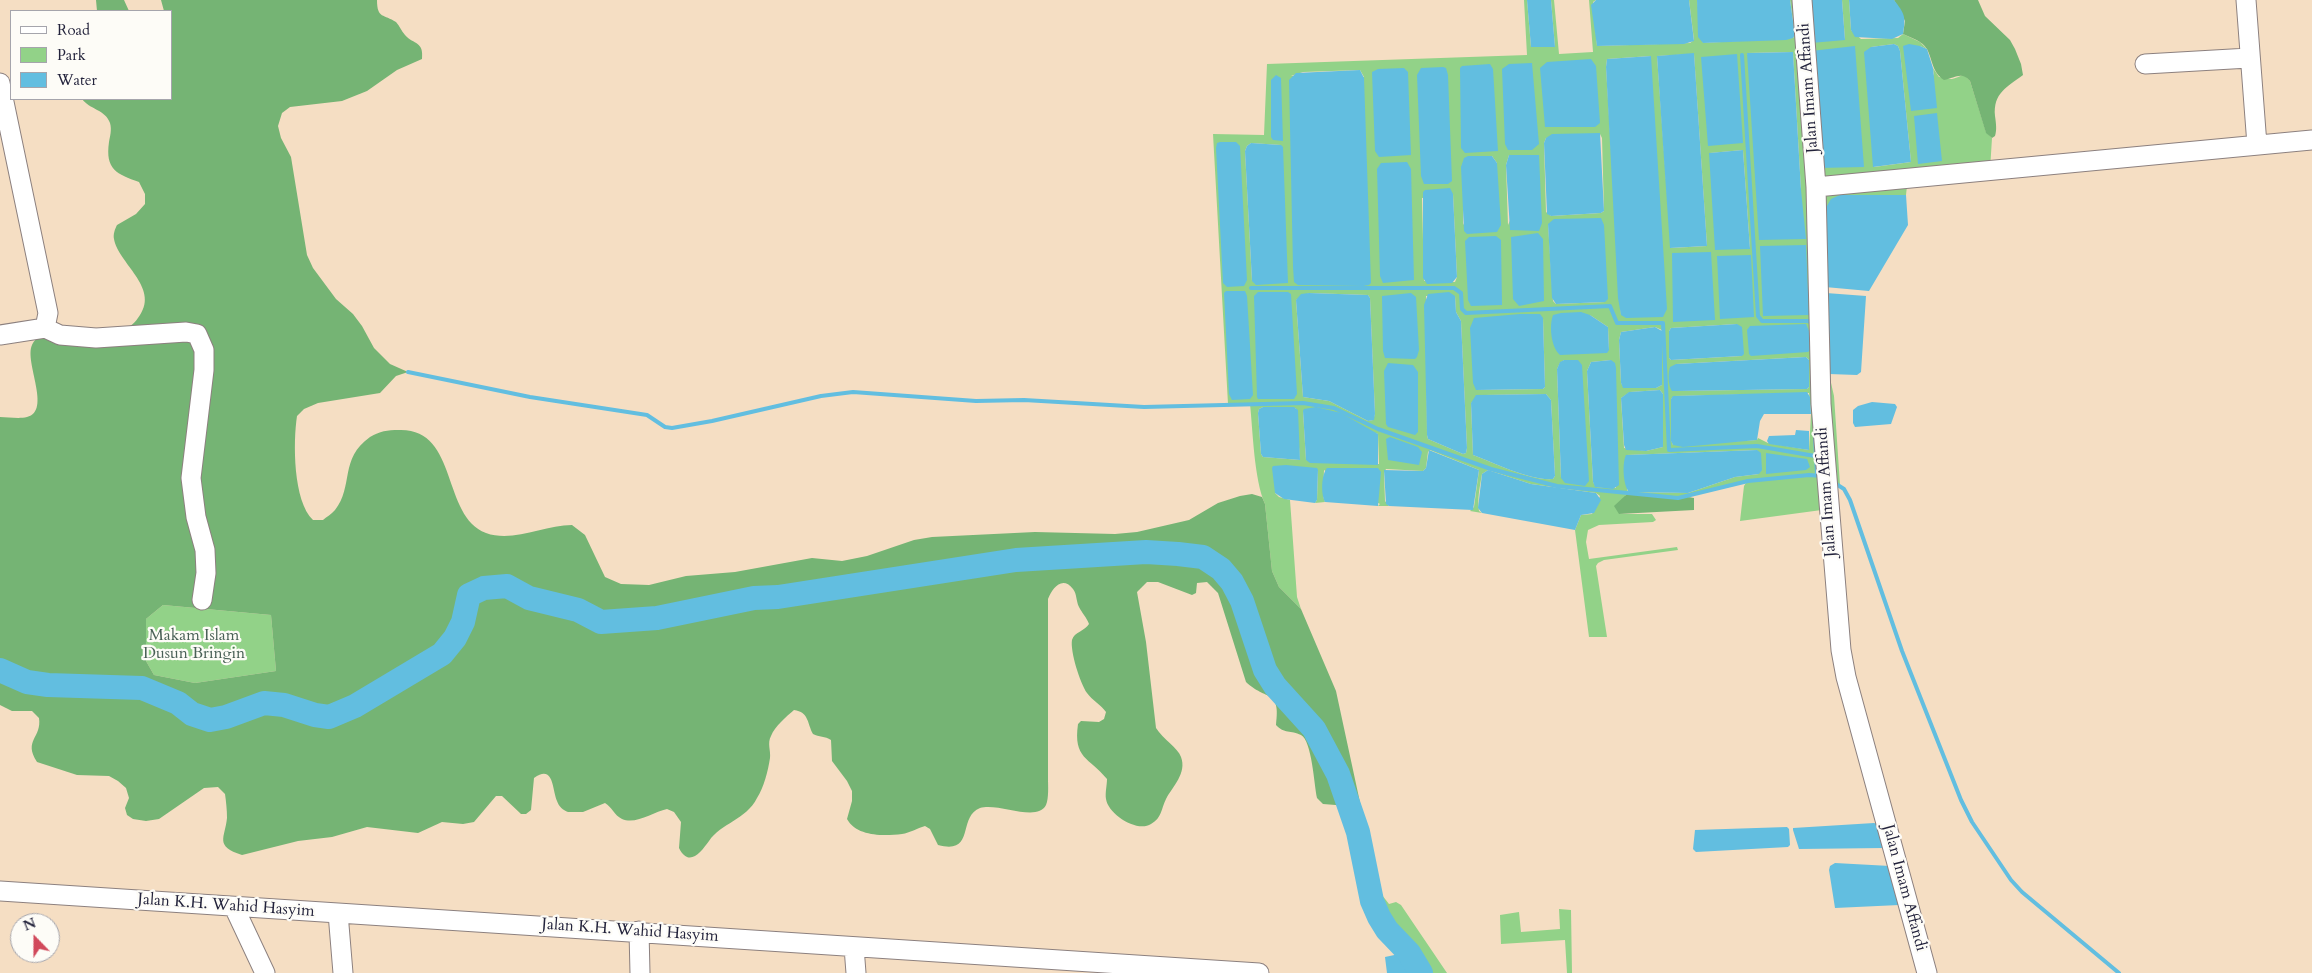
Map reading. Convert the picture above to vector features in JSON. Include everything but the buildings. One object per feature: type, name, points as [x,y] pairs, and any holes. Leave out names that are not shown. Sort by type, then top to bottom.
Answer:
[{"type":"street","name":"Jalan Imam Affandi","points":[[1802,0],[1816,187],[1821,404],[1837,614],[1846,677],[1927,973]]},
{"type":"street","points":[[2246,0],[2256,145]]},
{"type":"street","points":[[2145,64],[2249,58]]},
{"type":"street","points":[[0,83],[48,313],[45,328]]},
{"type":"street","points":[[1816,187],[2312,140]]},
{"type":"street","points":[[0,334],[45,328],[60,335],[96,338],[186,332],[200,336],[204,350],[204,370],[191,478],[196,517],[205,550],[206,573],[202,600]]},
{"type":"street","name":"Jalan K.H. Wahid Hasyim","points":[[0,891],[639,931],[1258,973]]},
{"type":"street","points":[[234,907],[265,973]]},
{"type":"street","points":[[338,913],[343,973]]},
{"type":"street","points":[[639,931],[640,973]]},
{"type":"street","points":[[854,947],[856,973]]},
{"type":"green space","points":[[96,0],[124,0],[129,10],[97,10]]},
{"type":"green space","points":[[161,0],[377,0],[380,13],[396,22],[408,38],[420,46],[422,59],[397,70],[367,91],[342,101],[290,107],[282,113],[278,126],[281,138],[291,157],[307,255],[313,268],[336,299],[353,314],[374,348],[390,364],[408,372],[396,376],[380,393],[318,403],[304,409],[297,416],[295,455],[298,486],[306,511],[313,520],[323,520],[335,510],[341,501],[350,463],[360,445],[377,433],[395,430],[418,433],[432,443],[441,457],[462,509],[472,524],[486,533],[496,536],[518,535],[572,525],[585,535],[605,577],[621,584],[649,585],[686,576],[735,572],[812,558],[842,561],[867,556],[914,540],[932,537],[1035,532],[1115,534],[1137,532],[1189,520],[1218,503],[1252,494],[1262,497],[1265,504],[1272,571],[1279,587],[1301,609],[1336,691],[1361,807],[1323,804],[1317,798],[1308,745],[1301,735],[1282,730],[1276,725],[1277,714],[1274,701],[1246,682],[1218,593],[1207,582],[1197,583],[1196,593],[1192,595],[1158,582],[1147,582],[1137,592],[1146,642],[1156,728],[1177,750],[1181,757],[1182,768],[1181,774],[1166,799],[1159,816],[1155,822],[1145,826],[1131,824],[1112,811],[1106,799],[1107,779],[1080,751],[1077,736],[1078,724],[1081,721],[1099,722],[1104,719],[1106,712],[1087,693],[1076,667],[1072,640],[1075,635],[1089,624],[1079,607],[1074,591],[1065,583],[1058,585],[1048,599],[1048,799],[1046,805],[1041,810],[1034,812],[988,807],[980,808],[969,819],[962,840],[957,845],[950,847],[938,845],[930,829],[925,826],[905,833],[887,835],[864,832],[851,825],[847,819],[852,801],[852,791],[832,761],[831,740],[813,734],[805,716],[799,711],[794,710],[778,725],[771,736],[767,773],[762,789],[752,805],[740,817],[714,835],[699,853],[691,857],[683,854],[679,848],[681,822],[674,812],[667,809],[639,819],[627,820],[619,817],[605,803],[583,812],[568,812],[559,805],[551,780],[545,774],[534,778],[531,810],[526,814],[521,814],[502,796],[496,796],[474,822],[463,824],[442,822],[418,833],[367,827],[332,837],[298,841],[242,855],[233,852],[224,845],[223,836],[227,818],[226,803],[225,794],[218,787],[204,788],[159,819],[146,821],[133,819],[127,815],[125,808],[129,798],[126,788],[118,781],[109,776],[77,775],[37,762],[33,755],[32,744],[38,730],[39,718],[32,711],[12,711],[0,705],[0,417],[24,418],[34,413],[37,406],[37,396],[31,353],[32,345],[38,337],[43,334],[111,332],[124,329],[136,320],[145,305],[145,295],[141,285],[117,248],[114,235],[117,225],[136,214],[145,204],[145,194],[139,182],[114,170],[108,151],[111,131],[110,123],[105,115],[83,100],[172,100],[172,10],[164,10]],"holes":[[[163,605],[271,615],[276,671],[195,683],[154,675],[146,661],[146,619]]]},
{"type":"green space","points":[[1524,0],[1527,0],[1531,47],[1555,47],[1551,0],[1554,0],[1559,54],[1593,52],[1589,0],[1596,0],[1593,2],[1597,46],[1599,46],[1690,43],[1694,40],[1689,0],[1697,0],[1703,43],[1793,38],[1795,35],[1790,0],[1808,0],[1845,40],[1842,0],[1849,0],[1851,30],[1861,39],[1898,38],[1903,34],[1920,42],[1927,49],[1920,46],[1934,76],[1933,68],[1939,77],[1952,79],[1964,76],[1968,78],[1986,132],[1992,138],[1990,170],[1907,186],[1906,195],[1840,195],[1825,228],[1829,374],[1834,396],[1840,485],[1822,476],[1829,509],[1740,521],[1744,486],[1747,481],[1678,498],[1626,494],[1619,514],[1652,514],[1656,520],[1653,522],[1599,525],[1588,530],[1586,542],[1589,559],[1677,547],[1678,550],[1604,560],[1598,563],[1596,566],[1607,637],[1589,637],[1575,530],[1581,515],[1592,514],[1600,496],[1596,493],[1531,484],[1488,470],[1482,474],[1480,488],[1478,506],[1479,511],[1482,513],[1470,511],[1474,507],[1479,470],[1430,450],[1428,452],[1426,468],[1423,471],[1386,469],[1384,473],[1385,501],[1389,506],[1378,506],[1380,504],[1324,470],[1323,496],[1325,502],[1315,503],[1317,500],[1318,470],[1275,493],[1279,497],[1290,500],[1297,597],[1301,609],[1279,587],[1272,571],[1265,504],[1256,469],[1250,404],[1228,404],[1213,134],[1264,135],[1267,64],[1527,55]],"holes":[[[1894,44],[1898,46],[1911,162],[1874,167],[1871,47]],[[1793,52],[1801,190],[1747,53]],[[1694,54],[1707,246],[1671,248],[1657,56]],[[1651,56],[1621,315],[1606,67],[1607,59]],[[1360,70],[1364,77],[1291,76],[1303,72]],[[1600,134],[1602,138],[1604,211],[1601,213],[1551,216],[1546,212],[1544,143],[1546,138]],[[1251,143],[1281,145],[1252,281],[1245,151]],[[1743,150],[1750,249],[1710,153]],[[1509,155],[1539,155],[1508,225],[1506,165]],[[1492,156],[1497,163],[1463,225],[1463,161]],[[1453,194],[1457,277],[1455,282],[1424,281],[1422,198]],[[1548,224],[1605,302],[1556,304],[1553,301]],[[1309,293],[1368,295],[1370,298],[1375,414],[1373,420],[1368,421],[1329,401],[1303,397],[1296,300]],[[1426,296],[1455,296],[1456,312],[1461,321],[1466,453],[1463,454],[1428,439]],[[1590,315],[1608,327],[1609,350]],[[1543,318],[1545,387],[1543,389],[1476,390]],[[1737,324],[1742,356],[1671,360],[1669,358],[1669,331],[1671,328]],[[1655,327],[1662,330],[1662,385],[1656,388],[1624,388],[1621,383],[1619,340],[1621,332]],[[1806,357],[1809,360],[1809,387],[1807,389],[1673,391],[1676,364]],[[1564,360],[1561,478],[1557,369]],[[1611,360],[1616,488],[1596,487],[1593,482],[1587,371],[1591,362]],[[1660,390],[1663,394],[1663,447],[1646,451],[1624,448],[1621,398],[1630,392]],[[1809,393],[1811,414],[1809,450],[1768,443],[1758,438],[1757,440],[1673,445],[1671,440],[1671,399],[1674,396]],[[1546,394],[1551,400],[1555,476],[1553,479],[1544,479],[1502,467],[1473,455],[1471,403],[1485,395]],[[1263,407],[1296,408],[1300,460],[1263,457],[1261,454],[1259,409]],[[1303,411],[1378,434],[1379,464],[1306,460]],[[1757,450],[1759,474],[1735,477],[1688,493],[1629,492],[1627,490],[1627,455]]]},
{"type":"green space","points":[[1894,0],[1978,0],[1985,16],[2010,40],[2021,64],[2023,75],[2002,91],[1996,102],[1995,136],[1992,138],[1986,133],[1970,81],[1964,76],[1944,80],[1935,70],[1925,46],[1903,34],[1905,21]]},
{"type":"green space","points":[[1627,494],[1694,498],[1694,510],[1619,514],[1614,506]]},
{"type":"green space","name":"Makam Islam Dusun Bringin","points":[[163,605],[271,615],[276,671],[195,683],[154,675],[146,661],[146,619]]},
{"type":"green space","points":[[1377,894],[1382,895],[1389,904],[1396,902],[1401,905],[1447,973],[1421,973],[1414,961],[1380,920],[1372,901]]},
{"type":"green space","points":[[1559,909],[1571,910],[1572,973],[1567,973],[1565,940],[1501,944],[1500,915],[1519,912],[1521,932],[1560,929]]},
{"type":"water","points":[[1527,0],[1551,0],[1555,47],[1531,47]]},
{"type":"water","points":[[1596,0],[1689,0],[1694,41],[1684,44],[1597,46],[1591,5]]},
{"type":"water","points":[[1697,0],[1790,0],[1795,35],[1793,38],[1786,40],[1703,43],[1698,37]]},
{"type":"water","points":[[1808,0],[1842,0],[1845,40],[1811,43]]},
{"type":"water","points":[[1849,0],[1894,0],[1904,16],[1903,34],[1892,39],[1855,37],[1851,30]]},
{"type":"water","points":[[1894,44],[1898,46],[1900,51],[1911,162],[1873,167],[1864,52],[1871,47]]},
{"type":"water","points":[[1909,44],[1927,49],[1933,68],[1937,108],[1911,111],[1903,46]]},
{"type":"water","points":[[1855,46],[1864,167],[1819,168],[1811,51]]},
{"type":"water","points":[[1793,52],[1801,190],[1806,239],[1759,240],[1747,53]]},
{"type":"water","points":[[1694,53],[1707,246],[1670,248],[1657,56]]},
{"type":"water","points":[[1737,54],[1743,143],[1708,146],[1701,57]]},
{"type":"water","points":[[1651,56],[1667,309],[1663,317],[1626,318],[1621,315],[1618,298],[1606,67],[1607,59]]},
{"type":"water","points":[[1591,59],[1596,66],[1600,123],[1595,127],[1545,127],[1540,68],[1547,62]]},
{"type":"water","points":[[1532,63],[1539,144],[1532,150],[1508,150],[1505,144],[1502,69],[1509,64]]},
{"type":"water","points":[[1490,64],[1493,69],[1498,151],[1465,153],[1461,148],[1460,68],[1462,66]]},
{"type":"water","points":[[1404,68],[1408,72],[1411,155],[1379,157],[1375,151],[1372,72],[1378,69]]},
{"type":"water","points":[[1421,68],[1446,68],[1448,75],[1452,181],[1448,184],[1424,184],[1421,176],[1417,75]]},
{"type":"water","points":[[1360,70],[1364,78],[1371,283],[1363,286],[1298,285],[1294,282],[1293,267],[1289,80],[1296,73]]},
{"type":"water","points":[[1276,75],[1281,78],[1283,141],[1273,140],[1271,137],[1271,80]]},
{"type":"water","points":[[1937,113],[1942,161],[1918,164],[1914,116]]},
{"type":"water","points":[[1600,133],[1604,211],[1601,213],[1551,216],[1547,214],[1544,143],[1546,138],[1552,134]]},
{"type":"water","points":[[1236,142],[1240,146],[1247,280],[1244,286],[1227,287],[1223,283],[1216,148],[1217,143]]},
{"type":"water","points":[[1251,143],[1281,145],[1283,147],[1288,283],[1256,285],[1252,281],[1245,151]]},
{"type":"water","points":[[1743,150],[1750,249],[1715,250],[1709,153]]},
{"type":"water","points":[[1509,155],[1539,155],[1542,223],[1539,231],[1510,230],[1506,165]]},
{"type":"water","points":[[1468,156],[1492,156],[1497,163],[1501,225],[1497,232],[1467,234],[1464,231],[1461,167],[1464,158]]},
{"type":"water","points":[[1407,162],[1411,169],[1414,280],[1383,283],[1380,276],[1377,169],[1381,163]]},
{"type":"water","points":[[1450,188],[1453,194],[1457,277],[1452,283],[1427,284],[1423,278],[1423,192],[1425,190]]},
{"type":"water","points":[[1840,195],[1906,195],[1908,225],[1869,291],[1825,287],[1827,206],[1831,199]]},
{"type":"water","points":[[1601,218],[1604,225],[1608,299],[1605,302],[1556,304],[1552,298],[1548,224],[1554,219]]},
{"type":"water","points":[[1538,233],[1543,239],[1544,301],[1519,306],[1513,299],[1511,237]]},
{"type":"water","points":[[1496,236],[1501,240],[1502,305],[1471,306],[1468,300],[1465,241],[1469,237]]},
{"type":"water","points":[[1806,245],[1809,315],[1763,316],[1760,246]]},
{"type":"water","points":[[1711,252],[1715,320],[1673,322],[1672,253]]},
{"type":"water","points":[[1751,255],[1754,317],[1720,319],[1717,256]]},
{"type":"water","points":[[1226,291],[1245,291],[1247,296],[1253,395],[1250,399],[1232,400],[1229,394],[1224,293]]},
{"type":"water","points":[[1258,292],[1288,292],[1291,294],[1297,394],[1294,399],[1258,399],[1257,397],[1254,296]]},
{"type":"water","points":[[1449,292],[1455,296],[1456,312],[1461,321],[1467,448],[1466,453],[1463,454],[1428,439],[1427,435],[1424,305],[1428,294]]},
{"type":"water","points":[[1411,293],[1416,297],[1419,350],[1417,357],[1415,359],[1385,358],[1383,351],[1382,296]]},
{"type":"water","points":[[1826,293],[1866,296],[1861,372],[1857,375],[1829,374]]},
{"type":"water","points":[[1301,294],[1368,295],[1370,298],[1374,420],[1368,421],[1329,401],[1303,397],[1296,300]]},
{"type":"water","points":[[1581,312],[1590,315],[1608,327],[1609,350],[1607,353],[1560,355],[1557,351],[1552,336],[1551,325],[1553,315]]},
{"type":"water","points":[[1540,314],[1543,318],[1545,387],[1543,389],[1476,390],[1473,383],[1470,328],[1474,318]]},
{"type":"water","points":[[1737,324],[1742,327],[1744,354],[1742,356],[1671,360],[1669,358],[1669,331],[1671,328]]},
{"type":"water","points":[[1806,324],[1809,331],[1810,350],[1808,352],[1751,356],[1749,354],[1747,330],[1750,326]]},
{"type":"water","points":[[1655,327],[1662,331],[1662,385],[1656,388],[1623,388],[1621,383],[1619,340],[1621,332]]},
{"type":"water","points":[[1806,357],[1809,360],[1809,387],[1807,389],[1672,391],[1670,386],[1670,367],[1676,364]]},
{"type":"water","points":[[1564,360],[1578,360],[1582,365],[1589,481],[1585,486],[1565,483],[1561,478],[1557,369],[1560,362]]},
{"type":"water","points":[[1611,360],[1615,363],[1616,368],[1619,485],[1613,489],[1595,487],[1593,482],[1587,371],[1591,362]]},
{"type":"water","points":[[1388,363],[1413,365],[1418,372],[1418,432],[1415,435],[1388,427],[1386,424],[1384,371]]},
{"type":"water","points":[[1660,390],[1663,394],[1663,447],[1646,451],[1626,450],[1624,445],[1621,398],[1629,392]]},
{"type":"water","points":[[1807,392],[1810,397],[1811,414],[1764,414],[1760,421],[1757,440],[1683,447],[1673,445],[1671,441],[1671,399],[1673,396]]},
{"type":"water","points":[[1546,394],[1551,400],[1555,476],[1553,479],[1523,474],[1473,455],[1471,403],[1476,395]]},
{"type":"water","points":[[1872,402],[1895,404],[1897,407],[1891,424],[1855,427],[1853,423],[1853,410],[1858,406]]},
{"type":"water","points":[[1263,407],[1294,407],[1298,410],[1300,460],[1263,457],[1261,454],[1258,413],[1259,409]]},
{"type":"water","points":[[1316,407],[1341,413],[1378,434],[1378,465],[1310,463],[1306,460],[1303,411],[1304,409]]},
{"type":"water","points":[[1796,430],[1809,431],[1809,450],[1769,444],[1767,441],[1769,436],[1795,435]]},
{"type":"water","points":[[1390,437],[1418,447],[1422,452],[1419,465],[1388,460],[1386,439]]},
{"type":"water","points":[[1429,450],[1479,470],[1473,510],[1389,506],[1386,504],[1384,470],[1423,471],[1426,468]]},
{"type":"water","points":[[1757,450],[1761,453],[1762,470],[1759,474],[1735,477],[1688,493],[1629,492],[1625,484],[1624,468],[1626,455]]},
{"type":"water","points":[[1766,453],[1807,459],[1810,467],[1806,470],[1766,474]]},
{"type":"water","points":[[1286,465],[1317,468],[1317,500],[1315,503],[1284,499],[1275,493],[1272,468],[1273,466]]},
{"type":"water","points":[[1327,468],[1378,468],[1381,472],[1378,506],[1325,502],[1322,485]]},
{"type":"water","points":[[1488,470],[1531,484],[1596,493],[1601,500],[1594,513],[1581,515],[1575,530],[1482,513],[1478,508],[1482,474]]},
{"type":"water","points":[[1877,824],[1884,848],[1799,849],[1793,830],[1793,828]]},
{"type":"water","points":[[1787,827],[1789,829],[1790,845],[1788,847],[1696,852],[1693,849],[1695,830]]},
{"type":"water","points":[[1835,863],[1890,866],[1899,905],[1835,908],[1829,870],[1830,866]]},
{"type":"water","points":[[1399,954],[1413,963],[1416,973],[1387,973],[1385,957]]},
{"type":"waterway","points":[[1742,55],[1758,316],[1762,321],[1808,321],[1812,323]]},
{"type":"waterway","points":[[1251,288],[1454,288],[1461,293],[1462,309],[1466,313],[1610,306],[1617,323],[1663,323],[1669,450],[1757,446],[1815,456]]},
{"type":"waterway","points":[[408,372],[530,397],[647,415],[665,427],[672,428],[712,421],[821,396],[853,392],[976,401],[1024,400],[1144,407],[1303,403],[1334,408],[1378,429],[1491,469],[1557,486],[1678,498],[1748,481],[1809,475],[1822,476]]},
{"type":"waterway","points":[[1815,438],[1817,475]]},
{"type":"waterway","points":[[1833,482],[1844,489],[1850,500],[1902,651],[1961,800],[1972,822],[2011,880],[2022,892],[2119,973]]},
{"type":"waterway","points":[[0,670],[27,682],[48,685],[142,688],[178,703],[192,714],[210,720],[226,717],[264,703],[284,705],[315,715],[329,717],[355,706],[442,654],[455,638],[463,622],[469,595],[484,588],[507,586],[529,598],[578,610],[601,622],[657,618],[754,598],[778,597],[1016,560],[1146,552],[1203,557],[1221,569],[1232,582],[1242,601],[1265,670],[1275,686],[1314,729],[1338,774],[1358,832],[1372,901],[1387,930],[1409,953],[1421,973]]}]
